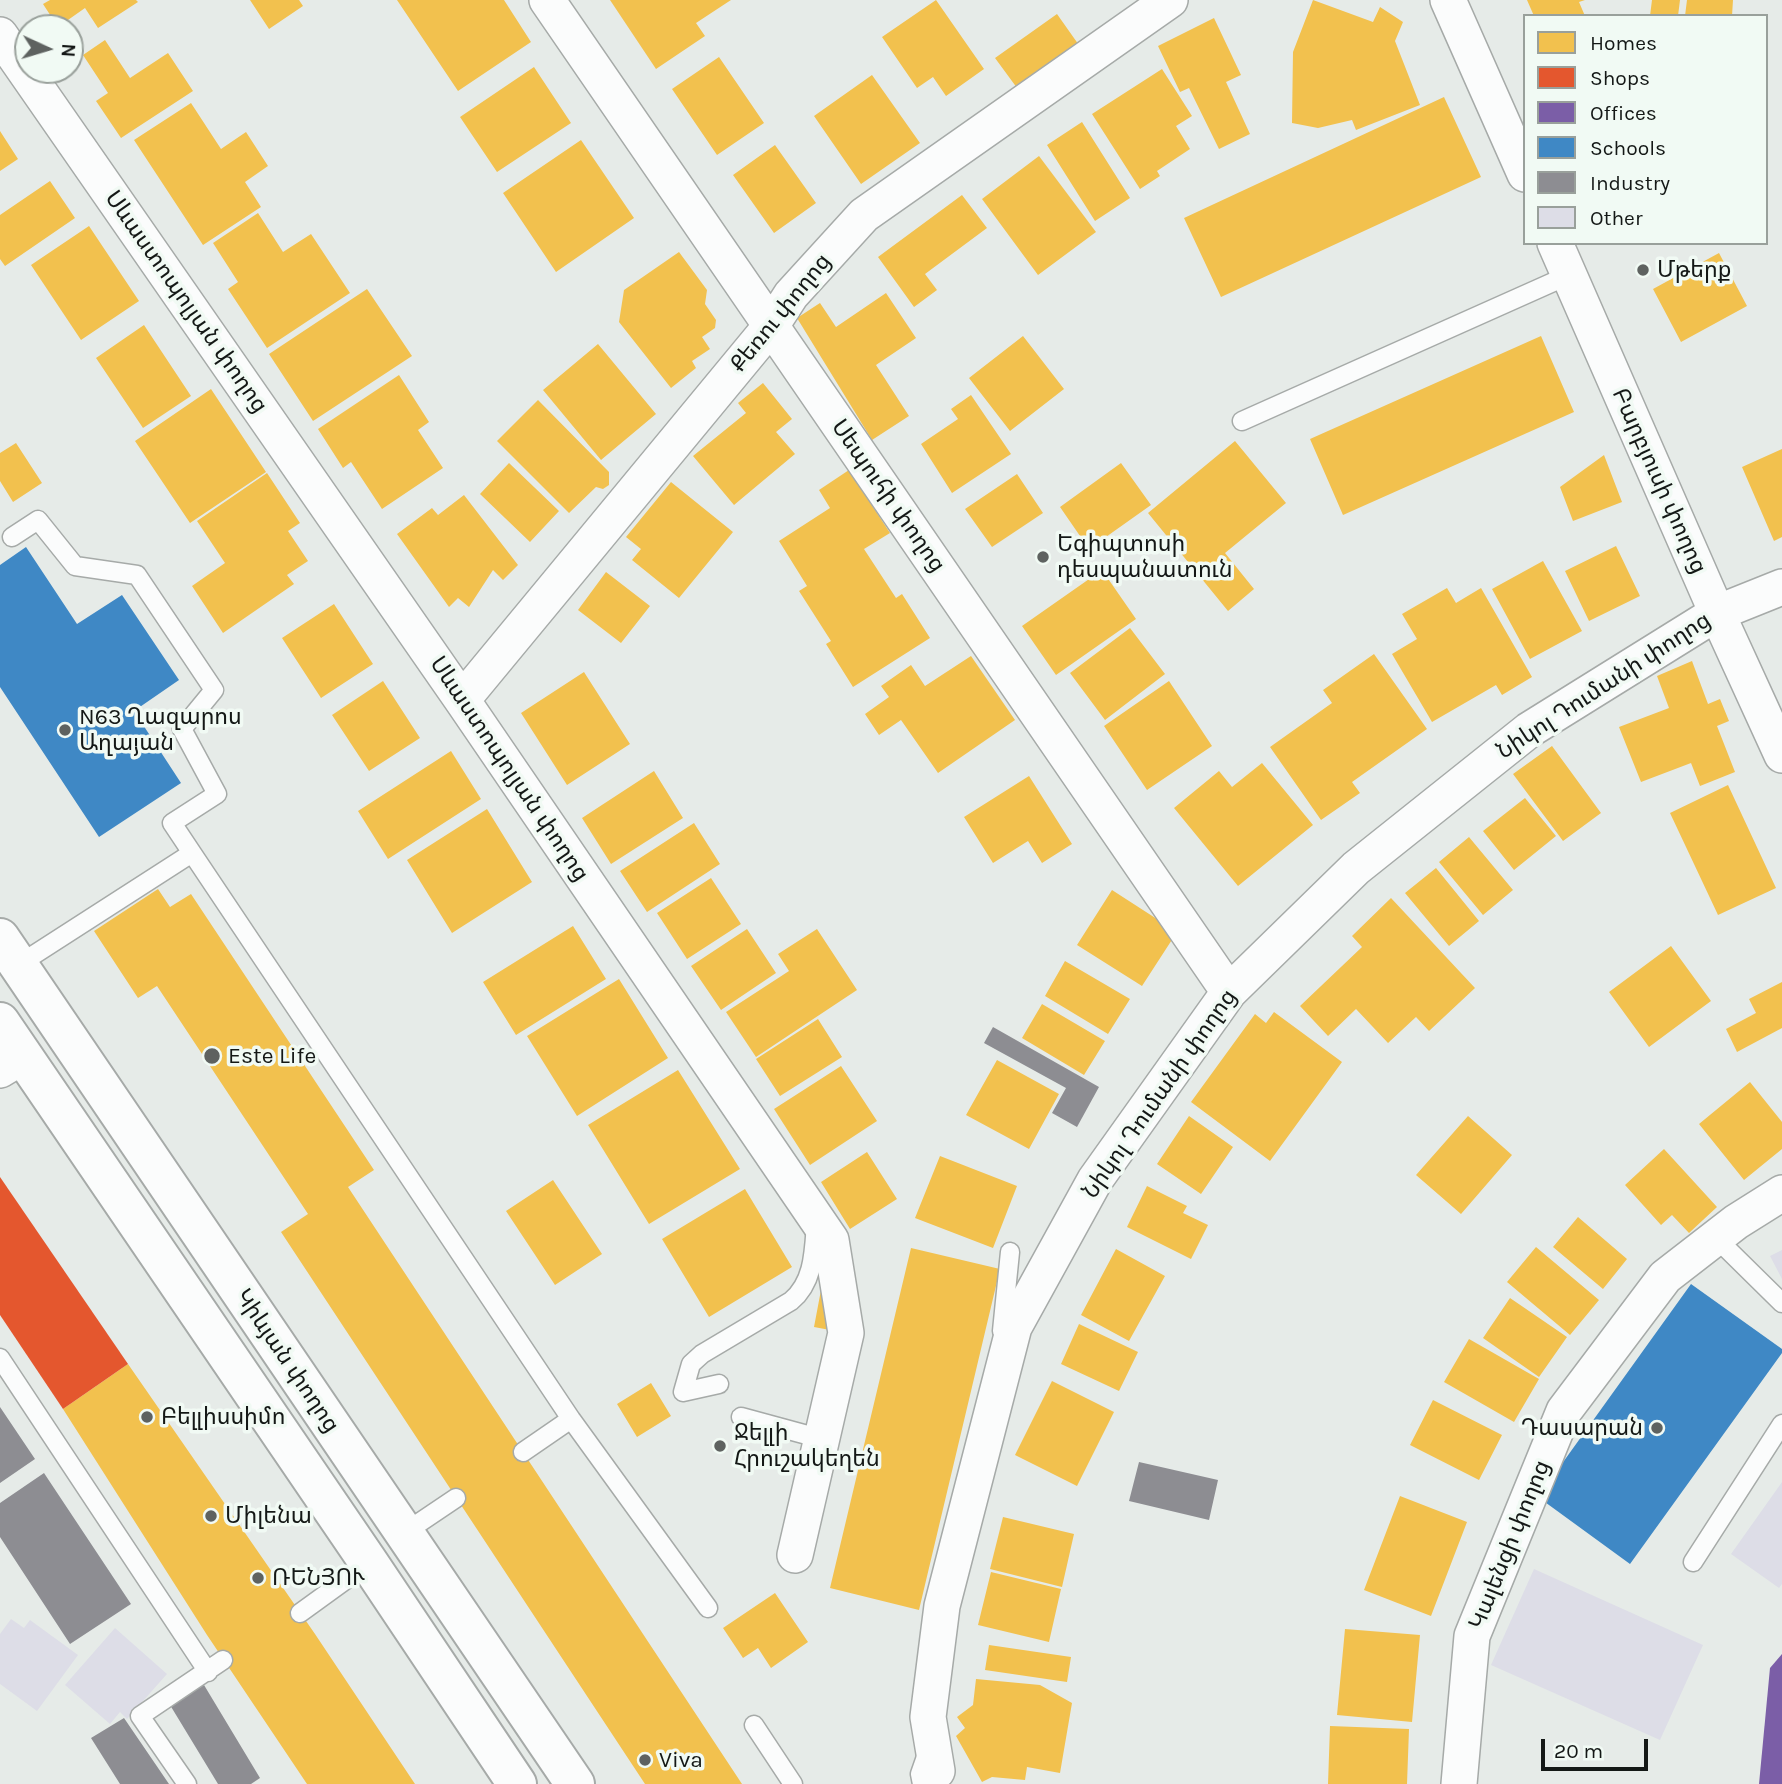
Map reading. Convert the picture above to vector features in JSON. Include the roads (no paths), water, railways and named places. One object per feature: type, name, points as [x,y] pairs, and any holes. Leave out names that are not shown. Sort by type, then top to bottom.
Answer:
[{"type":"main road","name":"Կիևյան փողոց","points":[[9,951],[575,1784]]},
{"type":"main road","name":"Կիևյան փողոց","points":[[0,1022],[11,1063],[369,1563],[517,1784]]},
{"type":"street","name":"Սեպուհի փողոց","points":[[547,0],[1229,992]]},
{"type":"street","name":"Քեռու փողոց","points":[[463,700],[771,326],[791,295],[864,215],[1170,0]]},
{"type":"street","points":[[1448,0],[1523,169]]},
{"type":"street","name":"Սևաստոպոլյան փողոց","points":[[0,35],[463,700],[831,1240],[846,1333],[795,1555]]},
{"type":"street","name":"Բարբյուսի փողոց","points":[[1556,245],[1782,755]]},
{"type":"street","name":"Նիկոլ Դումանի փողոց","points":[[930,1765],[928,1717],[942,1606],[1014,1327],[1095,1180],[1229,992],[1356,868],[1529,730],[1717,613],[1782,587]]},
{"type":"street","name":"Կալենցի փողոց","points":[[1460,1784],[1472,1636],[1564,1411],[1665,1277],[1782,1193]]},
{"type":"lane","points":[[1242,421],[1569,275]]},
{"type":"lane","points":[[12,537],[38,520],[75,566],[137,575],[215,690],[182,729],[217,794],[172,823],[571,1419],[708,1608]]},
{"type":"lane","points":[[9,951],[192,853]]},
{"type":"lane","points":[[719,1384],[683,1392],[691,1364],[702,1354],[802,1292],[813,1261],[816,1219]]},
{"type":"lane","points":[[1716,1238],[1782,1303]]},
{"type":"lane","points":[[993,1408],[1010,1252]]},
{"type":"lane","points":[[0,1358],[208,1672]]},
{"type":"lane","points":[[741,1417],[821,1439]]},
{"type":"lane","points":[[523,1452],[571,1419]]},
{"type":"lane","points":[[1693,1562],[1782,1424]]},
{"type":"lane","points":[[404,1533],[456,1498]]},
{"type":"lane","points":[[300,1613],[369,1563]]},
{"type":"lane","points":[[187,1784],[140,1716],[223,1660]]},
{"type":"lane","points":[[754,1726],[793,1784]]},
{"type":"place","name":"Մթերք","points":[[1643,270]]},
{"type":"place","name":"Եգիպտոսի դեսպանատուն","points":[[1043,557]]},
{"type":"place","name":"N63 Ղազարոս Աղայան","points":[[65,730]]},
{"type":"place","name":"Este Life","points":[[212,1056]]},
{"type":"place","name":"Բելլիսսիմո","points":[[147,1417]]},
{"type":"place","name":"Դասարան","points":[[1657,1428]]},
{"type":"place","name":"Ջելլի Հրուշակեղեն","points":[[720,1446]]},
{"type":"place","name":"Միլենա","points":[[211,1516]]},
{"type":"place","name":"ՌԵՆՅՈՒ","points":[[258,1578]]},
{"type":"place","name":"Viva","points":[[645,1760]]}]
